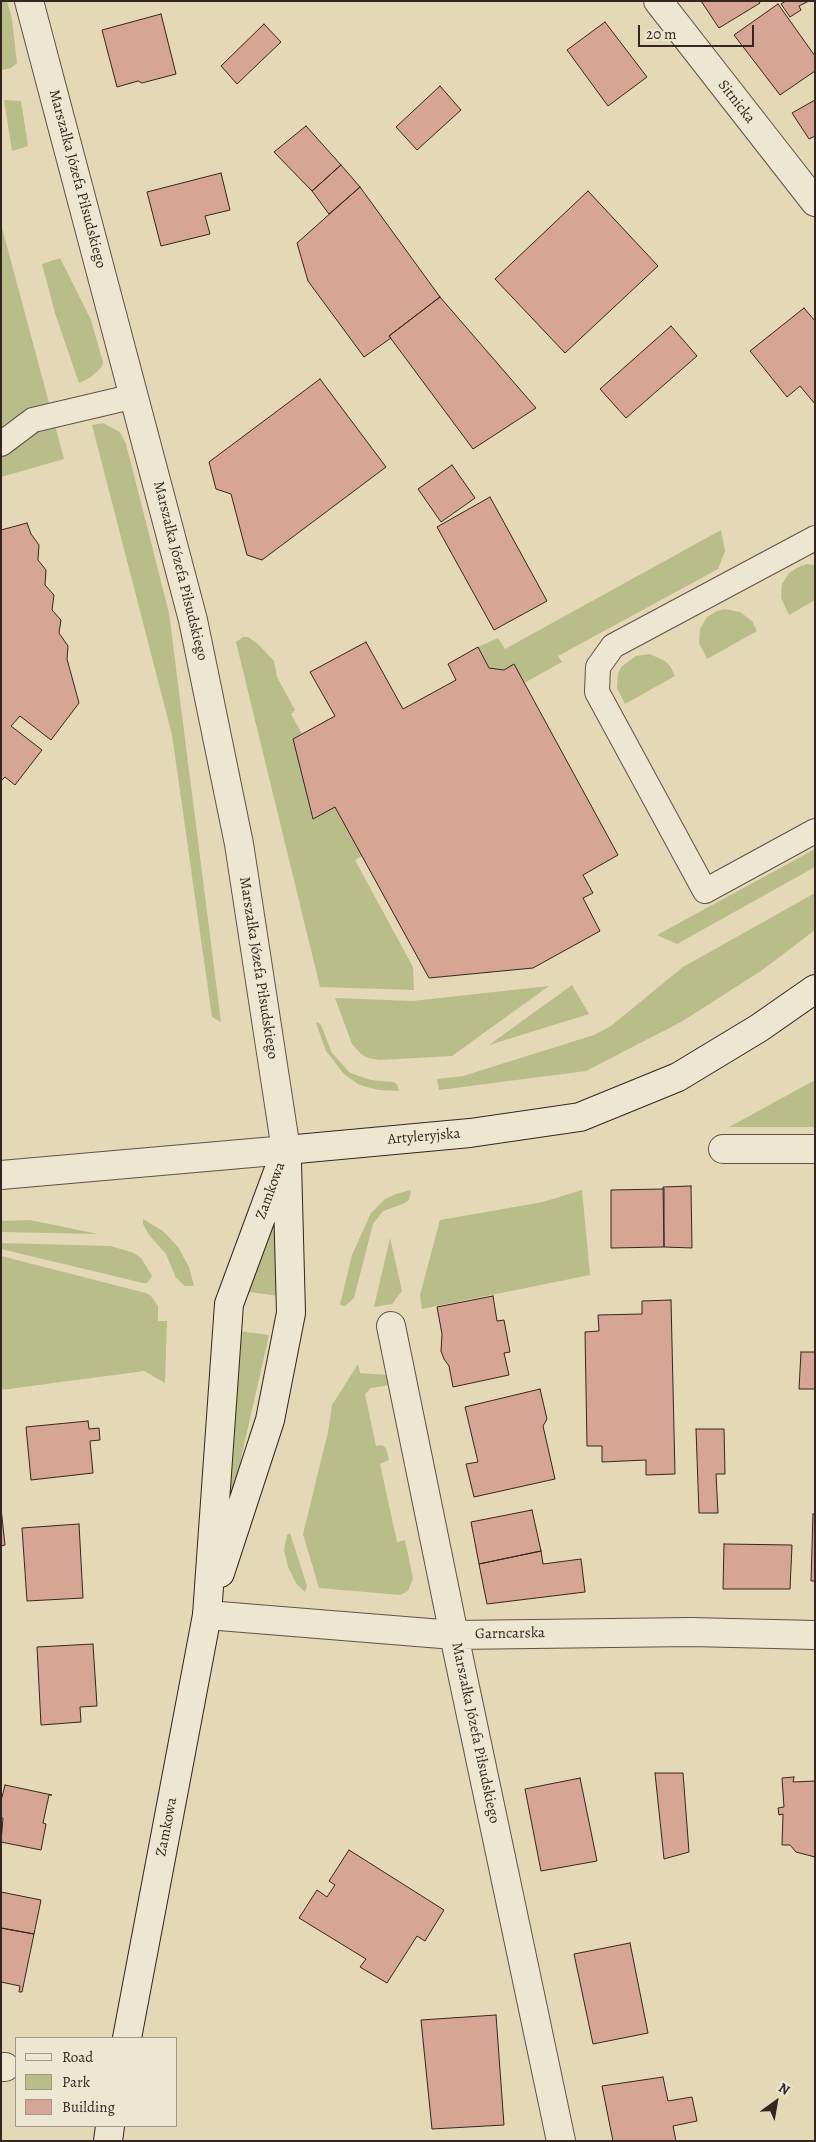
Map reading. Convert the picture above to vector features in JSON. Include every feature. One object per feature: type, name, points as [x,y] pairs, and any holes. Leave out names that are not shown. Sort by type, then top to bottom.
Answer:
[{"type":"street","name":"Marszałka Józefa Piłsudskiego","points":[[29,1],[191,611],[213,709],[239,844],[286,1150]]},
{"type":"street","name":"Sitnicka","points":[[658,1],[815,202]]},
{"type":"street","name":"Artyleryjska","points":[[1,1175],[470,1133],[580,1117],[678,1077],[759,1028],[815,990]]},
{"type":"street","points":[[723,1149],[815,1149]]},
{"type":"street","name":"Zamkowa","points":[[207,1615],[270,1420],[291,1313],[286,1150]]},
{"type":"street","name":"Zamkowa","points":[[127,2037],[207,1615],[229,1304],[286,1150]]},
{"type":"street","name":"Marszałka Józefa Piłsudskiego","points":[[391,1326],[454,1636],[561,2141]]},
{"type":"street","name":"Garncarska","points":[[207,1615],[454,1636],[681,1632],[815,1635]]},
{"type":"street","points":[[108,2141],[110,2127]]},
{"type":"lane","points":[[1,444],[33,420],[135,396]]},
{"type":"lane","points":[[815,538],[613,646],[598,667],[597,692],[705,891],[815,831]]},
{"type":"green space","points":[[1,1],[7,1],[12,19],[17,63],[11,68],[2,70]]},
{"type":"green space","points":[[4,100],[21,101],[28,146],[12,151]]},
{"type":"green space","points":[[1,224],[64,459],[1,477]]},
{"type":"green space","points":[[60,258],[91,320],[103,362],[102,367],[91,377],[79,383],[55,313],[42,264]]},
{"type":"green space","points":[[103,423],[120,432],[126,444],[169,613],[221,1022],[212,1017],[172,735],[92,425]]},
{"type":"green space","points":[[721,530],[725,551],[718,569],[558,656],[562,662],[524,683],[514,664],[504,670],[489,668],[478,647],[498,638],[505,649]]},
{"type":"green space","points":[[807,564],[815,565],[815,600],[789,615],[781,598],[782,584],[789,573]]},
{"type":"green space","points":[[725,609],[740,612],[752,621],[757,631],[707,659],[699,643],[700,629],[707,617]]},
{"type":"green space","points":[[243,637],[248,637],[258,644],[274,661],[277,677],[295,710],[291,714],[302,734],[293,739],[313,819],[335,807],[362,856],[355,860],[413,967],[414,990],[320,987],[236,642]]},
{"type":"green space","points":[[650,654],[665,661],[675,676],[625,704],[617,688],[618,674],[621,667],[636,656]]},
{"type":"green space","points":[[815,849],[815,867],[677,944],[657,935]]},
{"type":"green space","points":[[815,893],[815,930],[761,971],[681,1022],[586,1071],[439,1090],[437,1079],[463,1076],[594,1035],[611,1026],[683,967]]},
{"type":"green space","points":[[572,985],[589,1014],[489,1045]]},
{"type":"green space","points":[[549,986],[452,1056],[379,1060],[368,1058],[361,1054],[352,1044],[335,998],[412,1001]]},
{"type":"green space","points":[[318,1022],[332,1053],[350,1073],[371,1080],[393,1082],[397,1084],[399,1091],[367,1087],[358,1084],[344,1074],[326,1051],[316,1023]]},
{"type":"green space","points":[[815,1080],[815,1127],[729,1127]]},
{"type":"green space","points":[[411,1190],[409,1200],[383,1211],[373,1224],[354,1298],[345,1306],[340,1305],[352,1255],[371,1213],[385,1199]]},
{"type":"green space","points":[[582,1190],[590,1275],[422,1309],[420,1295],[440,1220],[543,1202]]},
{"type":"green space","points":[[143,1219],[163,1231],[178,1247],[189,1267],[194,1286],[185,1286],[176,1278],[166,1254],[149,1235],[143,1224]]},
{"type":"green space","points":[[30,1220],[98,1234],[1,1232],[1,1221]]},
{"type":"green space","points":[[272,1224],[275,1226],[278,1296],[243,1291]]},
{"type":"green space","points":[[390,1238],[402,1291],[392,1304],[374,1307]]},
{"type":"green space","points":[[1,1243],[111,1246],[134,1253],[141,1258],[152,1276],[147,1283],[143,1283],[1,1249]]},
{"type":"green space","points":[[1,1256],[146,1293],[151,1296],[158,1306],[158,1321],[167,1321],[165,1383],[144,1371],[1,1390]]},
{"type":"green space","points":[[239,1331],[269,1335],[232,1498],[229,1503],[226,1503]]},
{"type":"green space","points":[[358,1364],[360,1373],[388,1375],[390,1385],[371,1388],[365,1394],[376,1446],[382,1445],[386,1448],[389,1460],[380,1464],[397,1542],[405,1540],[413,1578],[408,1591],[400,1595],[319,1588],[303,1534],[328,1432],[332,1405]]},
{"type":"green space","points":[[290,1533],[307,1586],[305,1592],[296,1583],[288,1567],[284,1550],[287,1535]]},
{"type":"building","points":[[701,1],[759,1],[760,3],[719,28]]},
{"type":"building","points":[[786,1],[809,1],[799,6],[801,10],[790,17],[781,4]]},
{"type":"building","points":[[778,4],[815,56],[815,71],[780,95],[734,35]]},
{"type":"building","points":[[161,14],[176,74],[117,87],[102,30]]},
{"type":"building","points":[[605,22],[647,77],[608,106],[567,50]]},
{"type":"building","points":[[264,24],[281,42],[237,84],[221,66]]},
{"type":"building","points":[[440,86],[461,110],[417,150],[396,127]]},
{"type":"building","points":[[815,100],[815,136],[809,139],[792,113]]},
{"type":"building","points":[[306,126],[341,165],[312,191],[274,152]]},
{"type":"building","points":[[341,165],[360,187],[329,214],[312,191]]},
{"type":"building","points":[[221,173],[230,210],[205,216],[210,234],[161,246],[147,192]]},
{"type":"building","points":[[360,187],[440,297],[389,336],[391,338],[364,357],[308,281],[297,243]]},
{"type":"building","points":[[588,191],[658,266],[565,353],[495,279]]},
{"type":"building","points":[[440,297],[536,408],[473,449],[389,336]]},
{"type":"building","points":[[804,308],[815,321],[815,404],[800,386],[787,397],[750,351]]},
{"type":"building","points":[[671,326],[697,356],[626,418],[600,389]]},
{"type":"building","points":[[320,379],[386,467],[262,560],[247,555],[231,494],[216,489],[209,462]]},
{"type":"building","points":[[452,465],[475,498],[441,522],[418,489]]},
{"type":"building","points":[[490,497],[547,601],[494,630],[437,527]]},
{"type":"building","points":[[27,523],[31,534],[39,545],[38,560],[46,570],[45,585],[54,595],[52,610],[61,620],[59,633],[68,646],[67,659],[79,703],[51,740],[20,716],[11,726],[42,750],[15,785],[5,777],[1,781],[1,530]]},
{"type":"building","points":[[366,642],[403,709],[456,680],[448,664],[478,647],[489,668],[504,670],[514,664],[618,855],[583,875],[593,893],[583,898],[600,931],[533,968],[429,978],[335,807],[313,819],[293,739],[335,716],[310,672]]},
{"type":"building","points":[[691,1186],[692,1248],[664,1247],[663,1187]]},
{"type":"building","points":[[664,1189],[664,1247],[611,1248],[611,1190]]},
{"type":"building","points":[[493,1296],[497,1321],[504,1320],[510,1352],[504,1353],[509,1375],[453,1387],[449,1366],[441,1351],[442,1334],[437,1307]]},
{"type":"building","points":[[671,1300],[675,1474],[646,1475],[646,1460],[602,1462],[602,1446],[587,1446],[585,1332],[599,1331],[598,1315],[642,1314],[642,1301]]},
{"type":"building","points":[[801,1352],[815,1352],[815,1389],[799,1389]]},
{"type":"building","points":[[540,1389],[547,1419],[543,1426],[555,1479],[474,1497],[466,1464],[478,1462],[465,1407]]},
{"type":"building","points":[[88,1421],[89,1429],[99,1428],[100,1440],[90,1441],[93,1473],[31,1480],[26,1427]]},
{"type":"building","points":[[696,1429],[724,1429],[725,1474],[716,1474],[718,1513],[699,1513]]},
{"type":"building","points":[[1,1508],[5,1545],[1,1546]]},
{"type":"building","points":[[532,1510],[541,1551],[479,1564],[471,1522]]},
{"type":"building","points":[[813,1514],[815,1514],[815,1581],[811,1581]]},
{"type":"building","points":[[79,1524],[83,1598],[27,1601],[22,1528]]},
{"type":"building","points":[[724,1544],[792,1545],[790,1589],[723,1589]]},
{"type":"building","points":[[541,1551],[543,1564],[581,1559],[585,1592],[487,1604],[479,1564]]},
{"type":"building","points":[[93,1644],[97,1706],[80,1707],[81,1722],[41,1725],[37,1647]]},
{"type":"building","points":[[655,1773],[683,1773],[689,1852],[664,1859]]},
{"type":"building","points":[[794,1777],[793,1782],[815,1781],[815,1857],[796,1852],[790,1845],[782,1845],[783,1814],[779,1815],[778,1808],[784,1807],[782,1778]]},
{"type":"building","points":[[580,1778],[597,1861],[541,1871],[525,1789]]},
{"type":"building","points":[[5,1785],[52,1795],[49,1795],[43,1823],[46,1824],[41,1850],[1,1842],[3,1818],[1,1818],[1,1801]]},
{"type":"building","points":[[349,1850],[444,1910],[425,1941],[417,1936],[387,1983],[360,1967],[366,1959],[299,1918],[317,1890],[327,1897],[335,1885],[329,1881]]},
{"type":"building","points":[[1,1892],[41,1900],[34,1934],[1,1928]]},
{"type":"building","points":[[1,1928],[34,1934],[22,1992],[19,1992],[20,1986],[1,1982]]},
{"type":"building","points":[[630,1943],[648,2033],[593,2044],[574,1954]]},
{"type":"building","points":[[496,2015],[504,2125],[432,2129],[421,2020]]},
{"type":"building","points":[[663,2077],[668,2101],[692,2097],[697,2121],[673,2126],[676,2141],[613,2141],[602,2086]]}]
